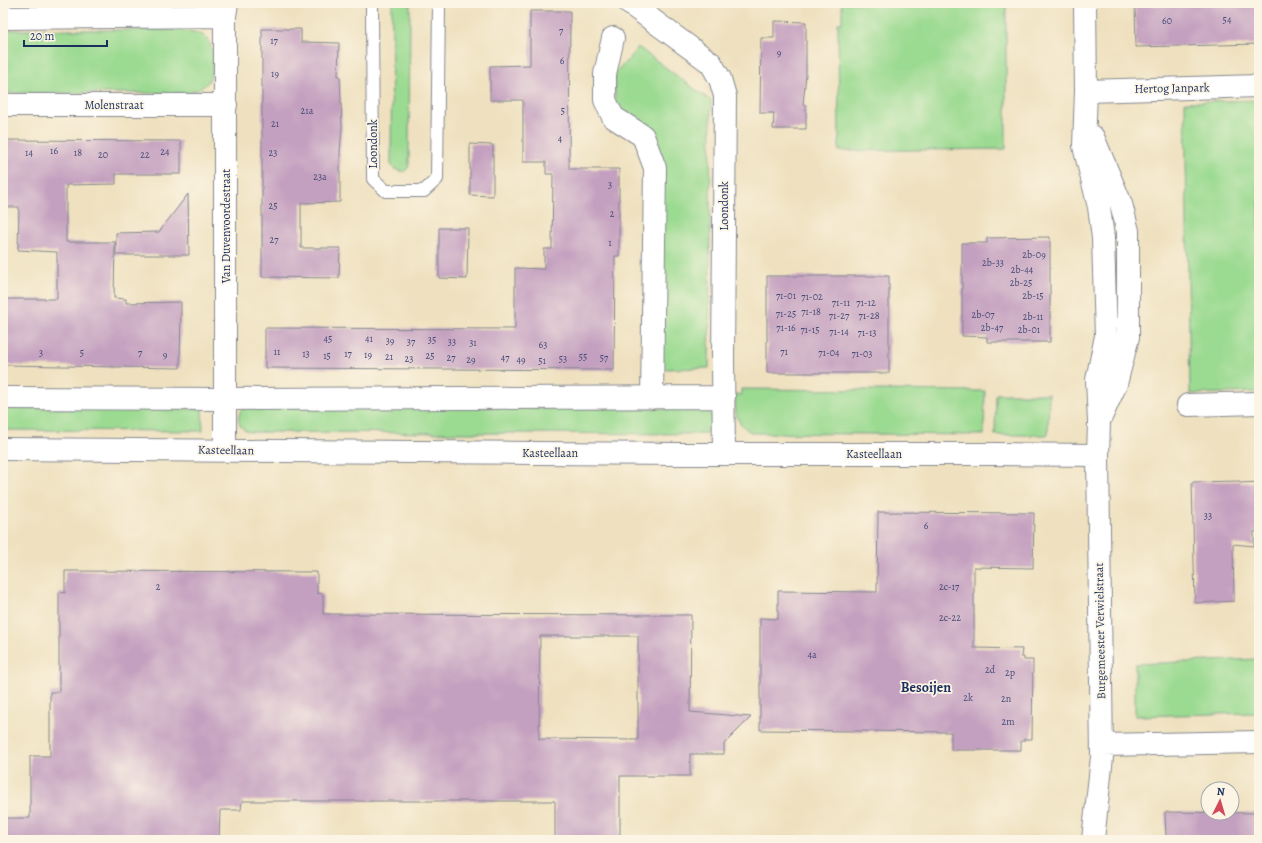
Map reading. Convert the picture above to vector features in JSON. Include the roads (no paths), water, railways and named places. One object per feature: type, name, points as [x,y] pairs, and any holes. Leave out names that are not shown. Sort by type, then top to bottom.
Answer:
[{"type":"street","name":"Loondonk","points":[[629,3],[711,63],[720,78],[725,96],[724,454]]},
{"type":"street","name":"Burgemeester Verwielstraat","points":[[1085,3],[1085,118],[1121,204],[1128,231],[1128,337],[1116,384],[1099,422],[1098,455],[1102,745],[1094,840]]},
{"type":"street","points":[[3,18],[42,11],[226,10]]},
{"type":"street","name":"Van Duvenvoordestraat","points":[[225,450],[226,10]]},
{"type":"street","points":[[613,38],[605,74],[605,100],[613,117],[643,136],[655,168],[652,398]]},
{"type":"street","name":"Hertog Janpark","points":[[1086,91],[1259,86]]},
{"type":"street","name":"Molenstraat","points":[[3,105],[226,105]]},
{"type":"street","points":[[3,398],[225,399],[724,397]]},
{"type":"street","points":[[1188,405],[1259,403]]},
{"type":"street","name":"Kasteellaan","points":[[3,449],[1098,455]]},
{"type":"street","points":[[1102,745],[1259,742]]},
{"type":"lane","name":"Loondonk","points":[[372,3],[373,179],[386,191],[424,191],[437,179],[439,3]]},
{"type":"district","name":"Besoijen","points":[[926,687]]}]
